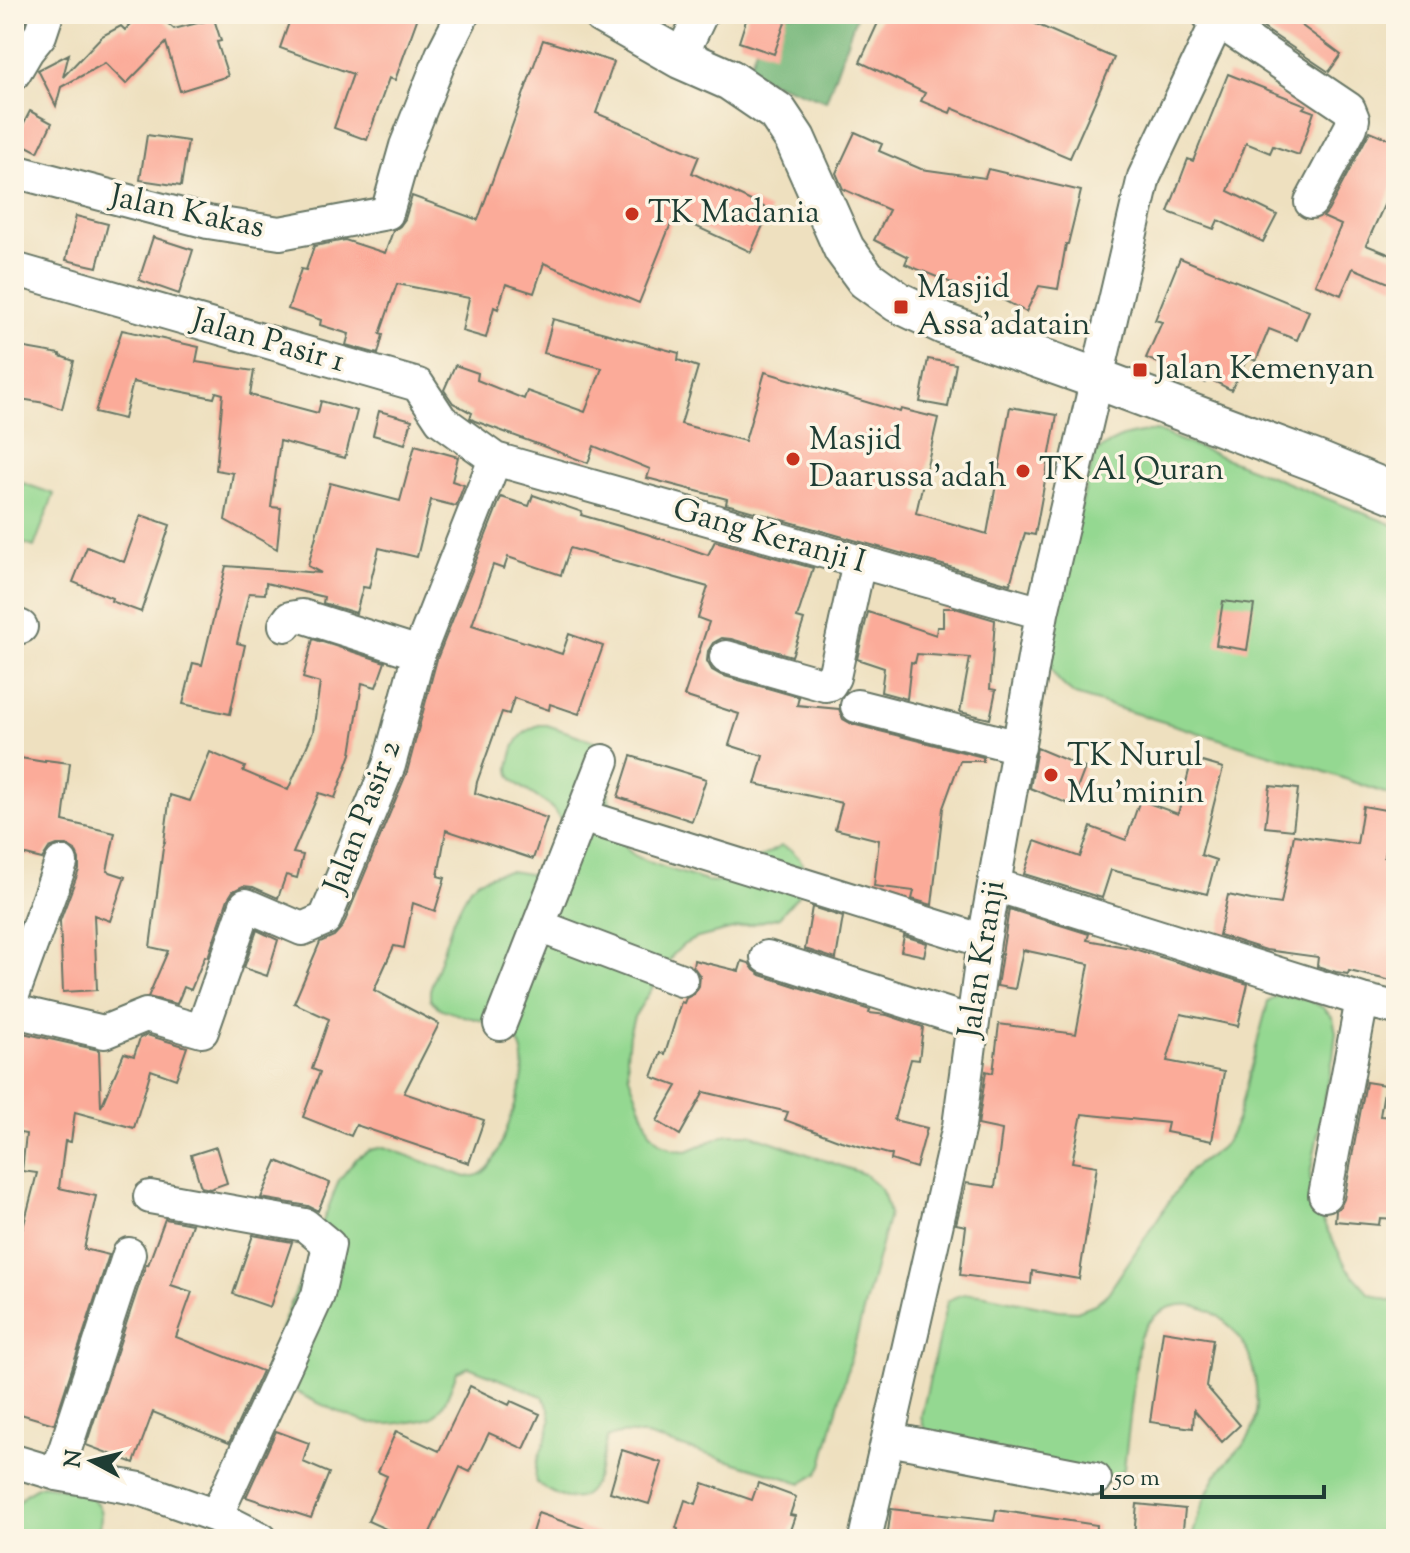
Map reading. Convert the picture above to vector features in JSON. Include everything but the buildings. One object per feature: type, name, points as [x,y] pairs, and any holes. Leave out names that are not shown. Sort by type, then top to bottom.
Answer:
[{"type":"main road","points":[[603,14],[680,58],[730,80],[777,112],[795,139],[844,249],[866,279],[898,302],[944,324],[1301,455],[1396,494]]},
{"type":"street","points":[[14,73],[40,35],[47,14]]},
{"type":"street","name":"Jalan Kakas","points":[[14,171],[208,222],[280,233],[387,213],[406,146],[442,55],[463,14]]},
{"type":"street","points":[[680,58],[701,14]]},
{"type":"street","points":[[1098,379],[1144,177],[1216,16],[1349,109],[1353,119],[1351,127],[1311,202]]},
{"type":"street","name":"Jalan Pasir 1","points":[[14,269],[418,385],[441,420],[495,459]]},
{"type":"street","name":"Jalan Kranji","points":[[865,1539],[959,1126],[984,941],[1042,613],[1098,379]]},
{"type":"street","name":"Gang Keranji I","points":[[495,459],[1042,613]]},
{"type":"street","name":"Jalan Pasir 2","points":[[14,1011],[104,1032],[146,1015],[202,1031],[246,905],[302,929],[325,919],[389,765],[419,653],[495,459]]},
{"type":"street","points":[[726,657],[830,684],[859,562]]},
{"type":"street","points":[[285,625],[290,618],[302,616],[419,653]]},
{"type":"street","points":[[857,706],[1019,747]]},
{"type":"street","points":[[500,1024],[603,761]]},
{"type":"street","points":[[582,816],[984,941]]},
{"type":"street","points":[[14,992],[61,863]]},
{"type":"street","points":[[995,885],[1396,1008]]},
{"type":"street","points":[[539,926],[681,980]]},
{"type":"street","points":[[767,957],[971,1022]]},
{"type":"street","points":[[1325,1195],[1362,1000]]},
{"type":"street","points":[[150,1197],[305,1225],[329,1245],[318,1295],[216,1516]]},
{"type":"street","points":[[60,1464],[129,1254]]},
{"type":"street","points":[[14,1439],[60,1464],[216,1516],[261,1539]]},
{"type":"street","points":[[889,1439],[1095,1479]]},
{"type":"street","points":[[14,1461],[60,1464]]},
{"type":"green space","points":[[768,14],[857,14],[826,101],[747,73]]},
{"type":"green space","points":[[1157,431],[1396,526],[1396,797],[1311,767],[1075,695],[1053,673],[1043,645],[1095,453],[1124,437]]},
{"type":"green space","points":[[14,480],[54,494],[34,547],[14,540]]},
{"type":"green space","points":[[539,725],[594,741],[602,748],[614,821],[626,847],[634,855],[706,881],[718,882],[727,880],[781,846],[800,859],[807,877],[800,893],[779,917],[694,939],[683,945],[673,955],[634,1017],[627,1056],[629,1076],[650,1132],[673,1150],[687,1151],[728,1134],[750,1134],[864,1174],[884,1196],[889,1215],[822,1465],[817,1474],[802,1483],[643,1435],[625,1434],[607,1438],[599,1470],[588,1492],[579,1498],[568,1498],[536,1482],[538,1460],[550,1418],[542,1396],[469,1367],[457,1372],[445,1401],[434,1416],[413,1422],[374,1424],[301,1395],[277,1380],[272,1373],[271,1355],[339,1180],[356,1159],[370,1150],[384,1147],[466,1177],[480,1174],[488,1168],[503,1139],[523,1076],[519,1044],[501,1027],[438,1007],[430,999],[430,990],[453,920],[470,887],[498,873],[510,871],[534,875],[545,870],[563,827],[552,809],[517,783],[509,769],[517,742],[526,732]]},
{"type":"green space","points":[[1279,995],[1309,1000],[1333,1018],[1336,1032],[1310,1175],[1312,1194],[1347,1268],[1369,1293],[1396,1303],[1396,1539],[1192,1539],[1201,1507],[1212,1484],[1250,1435],[1257,1400],[1253,1370],[1242,1341],[1219,1317],[1191,1305],[1162,1311],[1148,1323],[1139,1339],[1124,1469],[1118,1476],[1110,1480],[927,1439],[921,1417],[947,1302],[962,1295],[980,1294],[1077,1311],[1095,1304],[1108,1293],[1190,1170],[1227,1141],[1237,1120],[1268,1002]]},
{"type":"green space","points":[[42,1485],[79,1493],[97,1503],[101,1512],[100,1524],[94,1539],[14,1539],[14,1520],[20,1500]]},
{"type":"place","name":"TK Madania","points":[[632,214]]},
{"type":"place","name":"Masjid Assa'adatain","points":[[901,307]]},
{"type":"place","name":"Jalan Kemenyan","points":[[1140,370]]},
{"type":"place","name":"Masjid Daarussa'adah","points":[[793,459]]},
{"type":"place","name":"TK Al Quran","points":[[1023,471]]},
{"type":"place","name":"TK Nurul Mu'minin","points":[[1051,775]]}]
